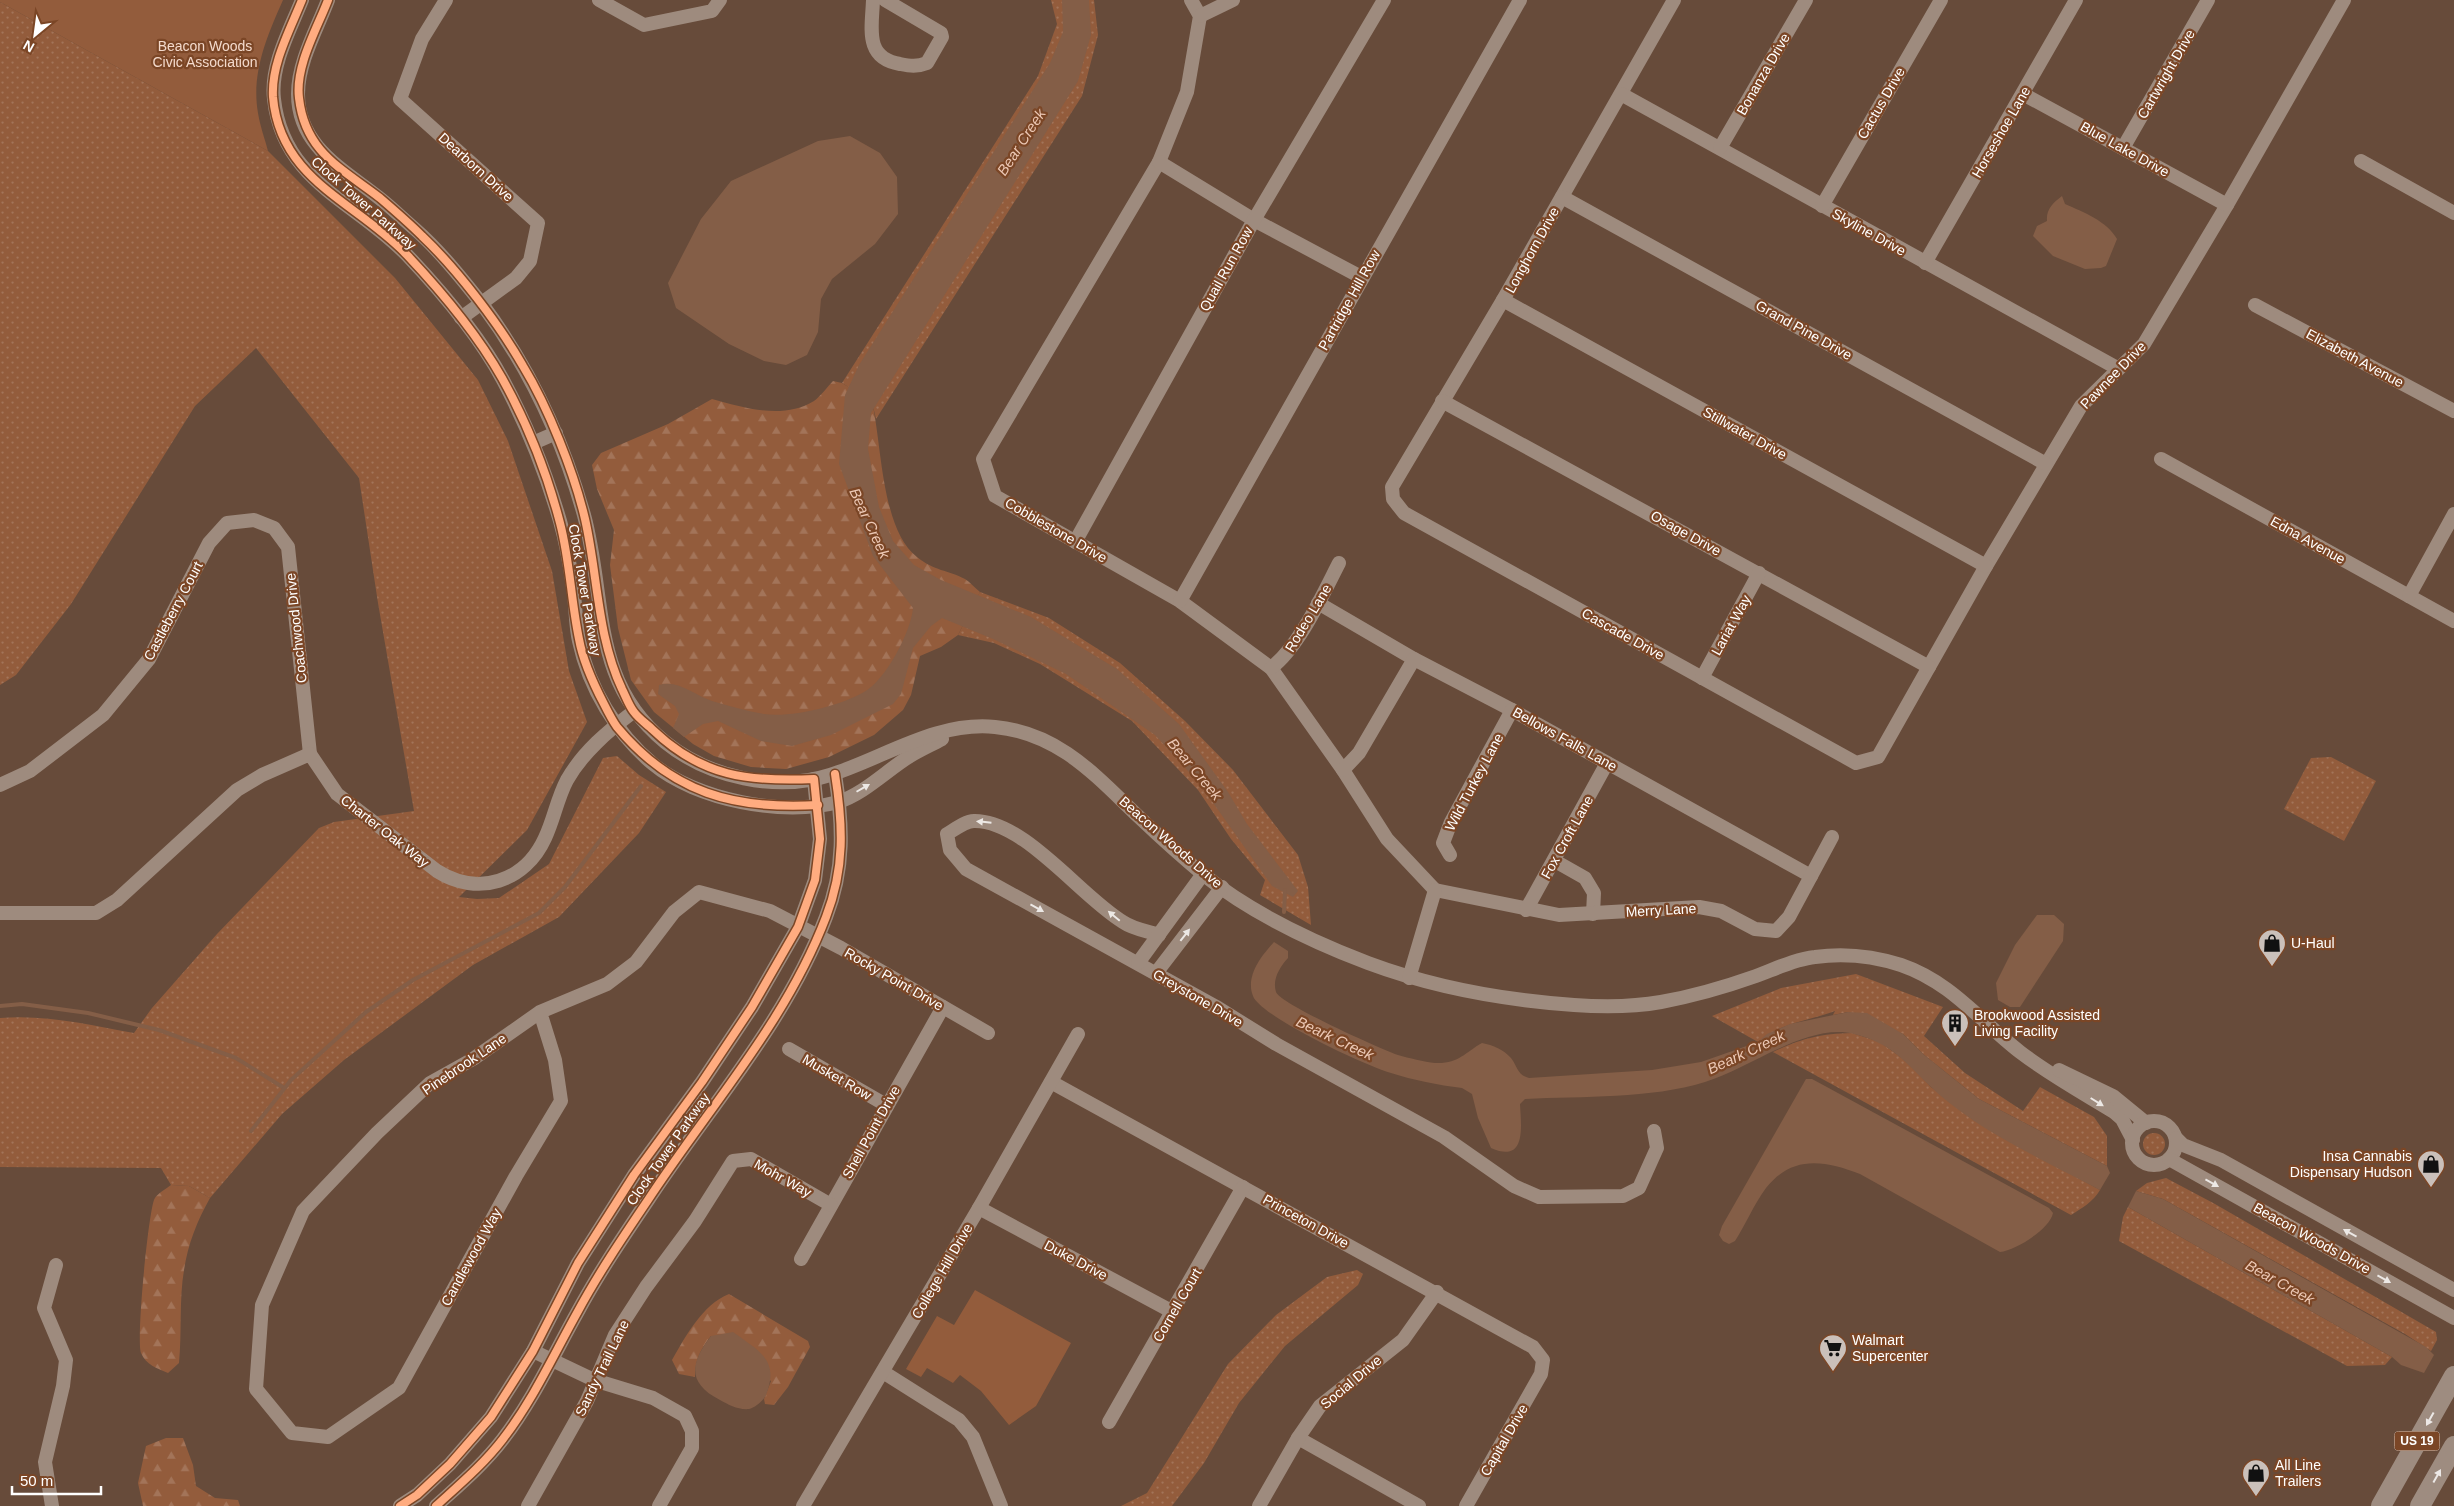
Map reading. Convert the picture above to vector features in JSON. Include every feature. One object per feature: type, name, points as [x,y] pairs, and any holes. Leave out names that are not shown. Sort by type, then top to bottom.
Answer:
[{"type":"highway","name":"US 19","points":[[2381,1506],[2454,1376]]},
{"type":"highway","name":"US 19","points":[[2420,1506],[2454,1446]]},
{"type":"street","name":"Clock Tower Parkway","points":[[302,0],[279,57],[273,95],[279,129],[294,158],[316,182],[364,217],[406,254],[461,318],[502,378],[533,443],[560,522],[573,587],[579,640],[590,679],[616,725],[653,765],[684,784],[720,799],[769,806],[818,804]]},
{"type":"street","name":"Clock Tower Parkway","points":[[328,0],[303,64],[298,95],[303,121],[314,144],[332,163],[380,198],[424,237],[481,303],[524,366],[556,433],[584,516],[597,584],[603,635],[614,671],[633,712],[668,745],[695,762],[727,775],[771,781],[814,779],[820,839],[815,880],[798,927],[747,1014],[702,1082],[634,1175],[578,1263],[533,1351],[490,1417],[450,1464],[417,1495],[400,1506]]},
{"type":"street","name":"Dearborn Drive","points":[[446,0],[422,39],[400,99],[538,223],[530,261],[516,278],[461,318]]},
{"type":"street","points":[[600,0],[644,25],[712,11],[720,0]]},
{"type":"street","points":[[873,0],[872,32],[874,46],[879,56],[890,62],[907,65],[919,66],[927,63],[942,37],[941,34],[885,0]]},
{"type":"street","points":[[1191,0],[1200,16],[1233,0]]},
{"type":"street","name":"Quail Run Row","points":[[1075,542],[1254,220],[1384,0]]},
{"type":"street","name":"Partridge Hill Row","points":[[1180,601],[1361,277],[1520,0]]},
{"type":"street","name":"Longhorn Drive","points":[[1393,499],[1392,487],[1503,300],[1674,0]]},
{"type":"street","name":"Bonanza Drive","points":[[1720,148],[1806,0]]},
{"type":"street","name":"Cactus Drive","points":[[1822,206],[1941,0]]},
{"type":"street","name":"Horseshoe Lane","points":[[1924,263],[2076,0]]},
{"type":"street","name":"Cartwright Drive","points":[[2124,148],[2208,0]]},
{"type":"street","name":"Pawnee Drive","points":[[1856,763],[1878,757],[1986,566],[2081,406],[2117,368],[2144,344],[2227,205],[2344,0]]},
{"type":"street","name":"Cobblestone Drive","points":[[1200,16],[1187,92],[1159,162],[983,459],[995,496],[1180,601],[1272,668],[1343,770],[1387,839],[1435,890]]},
{"type":"street","name":"Skyline Drive","points":[[1621,94],[2117,368]]},
{"type":"street","name":"Blue Lake Drive","points":[[2023,94],[2227,205]]},
{"type":"street","points":[[2361,161],[2454,213]]},
{"type":"street","points":[[1159,162],[1254,220],[1361,277]]},
{"type":"street","name":"Grand Pine Drive","points":[[1562,197],[2046,464]]},
{"type":"street","name":"Stillwater Drive","points":[[1503,300],[1986,566]]},
{"type":"street","name":"Elizabeth Avenue","points":[[2256,306],[2454,411]]},
{"type":"street","name":"Osage Drive","points":[[1442,401],[1929,667]]},
{"type":"street","points":[[533,443],[556,433]]},
{"type":"street","name":"Edna Avenue","points":[[2161,459],[2454,621]]},
{"type":"street","name":"Cascade Drive","points":[[1393,499],[1404,513],[1856,763]]},
{"type":"street","points":[[2409,596],[2454,514]]},
{"type":"street","name":"Coachwood Drive","points":[[254,520],[274,528],[288,547],[310,754]]},
{"type":"street","name":"Castleberry Court","points":[[0,784],[30,771],[103,715],[149,659],[209,543],[227,523],[254,520]]},
{"type":"street","name":"Rodeo Lane","points":[[1272,668],[1283,659],[1318,603],[1339,563]]},
{"type":"street","name":"Lariat Way","points":[[1702,678],[1759,573]]},
{"type":"street","name":"Bellows Falls Lane","points":[[1318,603],[1414,659],[1512,710],[1811,876]]},
{"type":"street","points":[[1343,770],[1359,754],[1414,659]]},
{"type":"street","name":"Wild Turkey Lane","points":[[1450,855],[1443,843],[1451,822],[1512,710]]},
{"type":"street","name":"Charter Oak Way","points":[[310,754],[337,794],[437,871],[457,882],[482,884],[510,876],[526,865],[534,856],[546,838],[567,780],[598,741],[633,712]]},
{"type":"street","name":"Beacon Woods Drive","points":[[814,779],[835,774],[907,742],[962,728],[996,727],[1038,738],[1082,762],[1146,824],[1203,874],[1222,887],[1305,936],[1409,978],[1461,991],[1537,1003],[1598,1006],[1654,1004],[1712,991],[1809,957],[1855,954],[1904,966],[1948,988],[1990,1028],[2026,1057],[2114,1112],[2122,1119],[2133,1140],[2134,1152],[2145,1163],[2157,1165],[2169,1159],[2454,1318]]},
{"type":"street","name":"Beacon Woods Drive","points":[[818,804],[840,801],[909,757],[962,728]]},
{"type":"street","points":[[0,913],[96,913],[118,900],[237,790],[262,775],[310,754]]},
{"type":"street","name":"Fox Croft Lane","points":[[1526,910],[1555,861],[1607,763]]},
{"type":"street","name":"Clock Tower Parkway","points":[[436,1506],[477,1468],[502,1440],[532,1398],[594,1282],[655,1189],[779,1012],[802,973],[818,936],[836,885],[842,852],[840,801],[835,774]]},
{"type":"street","name":"Greystone Drive","points":[[1158,935],[1121,922],[1045,858],[1013,834],[993,823],[972,821],[947,834],[950,850],[966,868],[1156,973],[1276,1044],[1444,1137],[1514,1186],[1539,1197],[1623,1196],[1639,1188],[1657,1148],[1654,1131]]},
{"type":"street","name":"Merry Lane","points":[[1435,890],[1526,910],[1560,915],[1700,907],[1721,911],[1755,929],[1776,931],[1789,917],[1832,837]]},
{"type":"street","points":[[1555,861],[1585,878],[1594,893],[1593,914]]},
{"type":"street","points":[[1138,964],[1203,874]]},
{"type":"street","points":[[1156,973],[1222,887]]},
{"type":"street","points":[[1409,978],[1435,890]]},
{"type":"street","name":"Pinebrook Lane","points":[[292,1433],[256,1389],[262,1304],[303,1211],[377,1133],[430,1083],[473,1059],[540,1012],[607,984],[636,962],[674,912],[699,892],[770,911],[798,927]]},
{"type":"street","name":"Rocky Point Drive","points":[[798,927],[818,936],[988,1032]]},
{"type":"street","name":"Shell Point Drive","points":[[801,1259],[886,1105],[943,1007]]},
{"type":"street","name":"Candlewood Way","points":[[292,1433],[328,1437],[399,1388],[516,1176],[561,1101],[555,1060],[540,1012]]},
{"type":"street","name":"College Hill Drive","points":[[803,1506],[883,1372],[1078,1034]]},
{"type":"street","name":"Musket Row","points":[[789,1049],[886,1105]]},
{"type":"street","name":"Beacon Woods Drive","points":[[2026,1057],[2113,1096],[2146,1123],[2159,1122],[2166,1124],[2183,1145],[2221,1160],[2454,1290]]},
{"type":"street","name":"Princeton Drive","points":[[1051,1082],[1533,1347],[1543,1360],[1541,1374]]},
{"type":"street","points":[[2133,1140],[2136,1132],[2146,1123]]},
{"type":"street","points":[[2169,1159],[2176,1148],[2176,1138]]},
{"type":"street","name":"Mohr Way","points":[[733,1161],[751,1159],[831,1205]]},
{"type":"street","name":"Sandy Trail Lane","points":[[528,1506],[587,1400],[615,1335],[646,1287],[695,1221],[733,1161]]},
{"type":"street","name":"Cornell Court","points":[[1109,1422],[1243,1187]]},
{"type":"street","name":"Duke Drive","points":[[978,1208],[1173,1312]]},
{"type":"street","points":[[52,1506],[45,1462],[63,1386],[66,1360],[44,1308],[56,1265]]},
{"type":"street","name":"Social Drive","points":[[1259,1506],[1298,1438],[1320,1406],[1403,1340],[1436,1292]]},
{"type":"street","points":[[533,1351],[594,1380],[653,1398],[686,1416],[692,1431],[692,1448],[659,1506]]},
{"type":"street","points":[[883,1372],[959,1420],[973,1437],[1001,1506]]},
{"type":"street","name":"Capital Drive","points":[[1466,1506],[1541,1374]]},
{"type":"street","points":[[1298,1438],[1419,1506]]},
{"type":"green space","name":"Beacon Woods Civic Association","points":[[0,0],[283,0],[266,41],[257,84],[258,113],[268,151],[0,2]]},
{"type":"green space","points":[[1051,0],[1094,0],[1098,35],[1082,96],[876,419],[872,402],[842,383],[1038,76],[1057,24]]},
{"type":"green space","points":[[0,2],[268,151],[395,278],[478,380],[508,441],[552,571],[569,671],[587,722],[527,830],[459,897],[477,899],[499,898],[549,864],[603,758],[617,756],[639,775],[666,792],[639,833],[559,917],[473,965],[344,1060],[282,1114],[210,1198],[189,1186],[171,1185],[161,1168],[0,1167],[0,1018],[51,1019],[134,1033],[152,1008],[217,934],[319,828],[334,822],[414,811],[378,603],[359,478],[256,348],[195,406],[71,604],[16,675],[0,685]]},
{"type":"green space","points":[[833,381],[842,383],[872,402],[890,507],[896,527],[905,544],[923,562],[965,579],[980,592],[958,635],[941,647],[920,656],[911,695],[903,710],[874,735],[829,757],[786,769],[751,767],[714,756],[693,744],[654,712],[631,680],[618,628],[610,565],[614,530],[597,489],[592,465],[601,453],[668,424],[712,399],[751,409],[790,410],[814,401]]},
{"type":"green space","points":[[980,592],[1049,618],[1120,663],[1185,721],[1233,770],[1298,855],[1308,887],[1311,925],[1260,895],[1265,880],[1231,839],[1198,790],[1132,721],[1040,664],[994,643],[958,635]]},
{"type":"green space","points":[[2331,757],[2376,781],[2344,841],[2284,809],[2311,758]]},
{"type":"green space","points":[[1856,974],[1943,1007],[1924,1036],[1965,1073],[2023,1111],[2040,1087],[2094,1117],[2107,1136],[2107,1166],[1979,1099],[1923,1054],[1903,1034],[1848,1012],[1833,1015],[1835,1011],[1785,1026],[1758,1042],[1712,1016],[1781,988]]},
{"type":"green space","points":[[1852,1033],[1880,1042],[1910,1064],[1931,1087],[1974,1120],[2100,1190],[2091,1201],[2071,1215],[1773,1052],[1793,1043],[1811,1038],[1830,1034]]},
{"type":"green space","points":[[2150,1133],[2158,1133],[2165,1140],[2165,1148],[2158,1155],[2150,1155],[2143,1148],[2143,1140]]},
{"type":"green space","points":[[2166,1178],[2215,1204],[2436,1332],[2437,1340],[2431,1351],[2405,1334],[2163,1199],[2136,1191],[2147,1183]]},
{"type":"green space","points":[[171,1185],[189,1186],[210,1198],[197,1224],[188,1251],[182,1293],[179,1363],[168,1373],[152,1366],[143,1357],[140,1343],[140,1326],[143,1278],[154,1200]]},
{"type":"green space","points":[[2128,1207],[2392,1357],[2385,1365],[2347,1366],[2119,1241],[2123,1217]]},
{"type":"green space","points":[[1357,1270],[1363,1274],[1358,1285],[1285,1346],[1239,1403],[1204,1463],[1172,1506],[1121,1506],[1147,1493],[1228,1364],[1276,1315],[1327,1277]]},
{"type":"green space","points":[[975,1290],[1071,1343],[1036,1406],[1009,1425],[981,1391],[960,1375],[953,1383],[927,1368],[921,1377],[906,1369],[937,1316],[954,1325]]},
{"type":"green space","points":[[729,1294],[808,1341],[810,1347],[788,1387],[774,1405],[765,1404],[764,1399],[771,1381],[711,1336],[699,1355],[695,1377],[679,1374],[672,1360],[689,1331],[703,1313],[719,1299]]},
{"type":"green space","points":[[166,1438],[183,1438],[193,1465],[196,1486],[215,1498],[238,1500],[240,1506],[143,1506],[138,1483],[146,1446]]},
{"type":"water","points":[[1062,0],[1089,0],[1091,35],[1078,81],[871,413],[868,449],[879,507],[893,541],[914,565],[941,580],[1031,617],[1117,669],[1179,724],[1228,792],[1247,824],[1298,891],[1293,897],[1272,886],[1199,783],[1155,735],[1066,674],[993,639],[942,618],[931,626],[913,648],[901,694],[893,704],[831,735],[792,746],[761,741],[718,721],[703,724],[684,737],[673,728],[679,714],[675,706],[658,694],[659,685],[673,684],[712,701],[764,714],[788,714],[815,710],[842,702],[864,692],[880,678],[896,655],[907,630],[913,608],[873,556],[839,464],[845,395],[859,365],[1050,63],[1063,32]]},
{"type":"water","points":[[850,136],[880,153],[897,177],[898,214],[875,244],[832,279],[821,299],[818,332],[807,355],[786,365],[764,361],[729,344],[676,308],[668,283],[701,219],[731,181],[818,141]]},
{"type":"water","points":[[2062,196],[2065,204],[2101,222],[2117,239],[2106,266],[2085,269],[2053,256],[2033,236],[2037,226],[2047,221],[2051,207]]},
{"type":"water","points":[[2037,915],[2054,915],[2064,924],[2063,941],[2020,1007],[2010,1007],[1998,1000],[1996,983],[2015,945]]},
{"type":"water","name":"Beark Creek","points":[[1274,942],[1288,951],[1288,958],[1276,978],[1276,992],[1294,1006],[1312,1016],[1388,1051],[1426,1062],[1450,1062],[1482,1043],[1486,1044],[1498,1048],[1505,1053],[1511,1058],[1520,1073],[1529,1078],[1652,1070],[1701,1062],[1758,1042],[1767,1034],[1790,1024],[1848,1012],[1867,1013],[1903,1034],[1923,1054],[1979,1099],[2107,1166],[2110,1173],[2100,1190],[2020,1148],[1974,1121],[1940,1095],[1896,1054],[1878,1042],[1854,1034],[1836,1032],[1798,1040],[1722,1076],[1684,1087],[1616,1096],[1525,1099],[1520,1104],[1521,1132],[1519,1140],[1516,1147],[1511,1151],[1503,1152],[1491,1148],[1478,1118],[1472,1094],[1462,1088],[1408,1078],[1378,1069],[1316,1040],[1274,1016],[1260,1005],[1253,996],[1251,981],[1256,966]]},
{"type":"water","points":[[1806,1079],[1812,1079],[2049,1208],[2053,1213],[2051,1219],[2046,1226],[2031,1238],[2015,1247],[2000,1252],[1860,1174],[1834,1166],[1809,1163],[1798,1165],[1776,1177],[1762,1194],[1735,1241],[1729,1244],[1723,1241],[1719,1235],[1722,1226]]},
{"type":"water","points":[[2136,1191],[2163,1199],[2426,1347],[2434,1355],[2424,1373],[2401,1365],[2392,1357],[2128,1207]]},
{"type":"water","points":[[733,1332],[759,1351],[769,1365],[770,1383],[765,1397],[749,1409],[734,1407],[709,1393],[702,1387],[695,1372],[699,1355],[711,1336]]},
{"type":"waterway","points":[[251,1131],[291,1080],[366,1012],[413,980],[539,913],[565,887],[641,786]]},
{"type":"waterway","name":"Bear Creek","points":[[1284,912],[1285,890]]},
{"type":"waterway","points":[[0,1006],[22,1004],[88,1013],[159,1030],[236,1058],[284,1088]]},
{"type":"cycle path","points":[[302,0],[282,47],[275,72],[273,97],[279,126],[290,150],[305,170],[324,188],[387,236],[433,284],[470,330],[502,378],[528,430],[543,467],[563,537],[576,625],[583,656],[596,688],[615,724],[638,750],[660,768],[683,782],[707,793],[732,800],[759,804],[788,806],[818,805]]},
{"type":"cycle path","points":[[328,0],[300,73],[299,98],[303,117],[309,132],[327,157],[396,212],[449,264],[490,315],[532,382],[559,440],[574,481],[585,519],[608,648],[614,669],[631,707],[638,717],[671,746],[708,767],[747,777],[790,780],[814,779],[820,839],[815,880],[798,927],[752,1007],[702,1082],[634,1175],[578,1263],[533,1351],[491,1417],[450,1464],[417,1495],[400,1506]]},
{"type":"cycle path","points":[[436,1506],[488,1457],[514,1424],[585,1298],[611,1256],[672,1165],[745,1063],[790,992],[826,917],[837,881],[841,829],[835,774]]},
{"type":"place","name":"U-Haul","points":[[2272,967]]},
{"type":"place","name":"Brookwood Assisted Living Facility","points":[[1955,1047]]},
{"type":"place","name":"Insa Cannabis Dispensary Hudson","points":[[2431,1188]]},
{"type":"place","name":"Walmart Supercenter","points":[[1833,1372]]},
{"type":"place","name":"All Line Trailers","points":[[2256,1497]]}]
